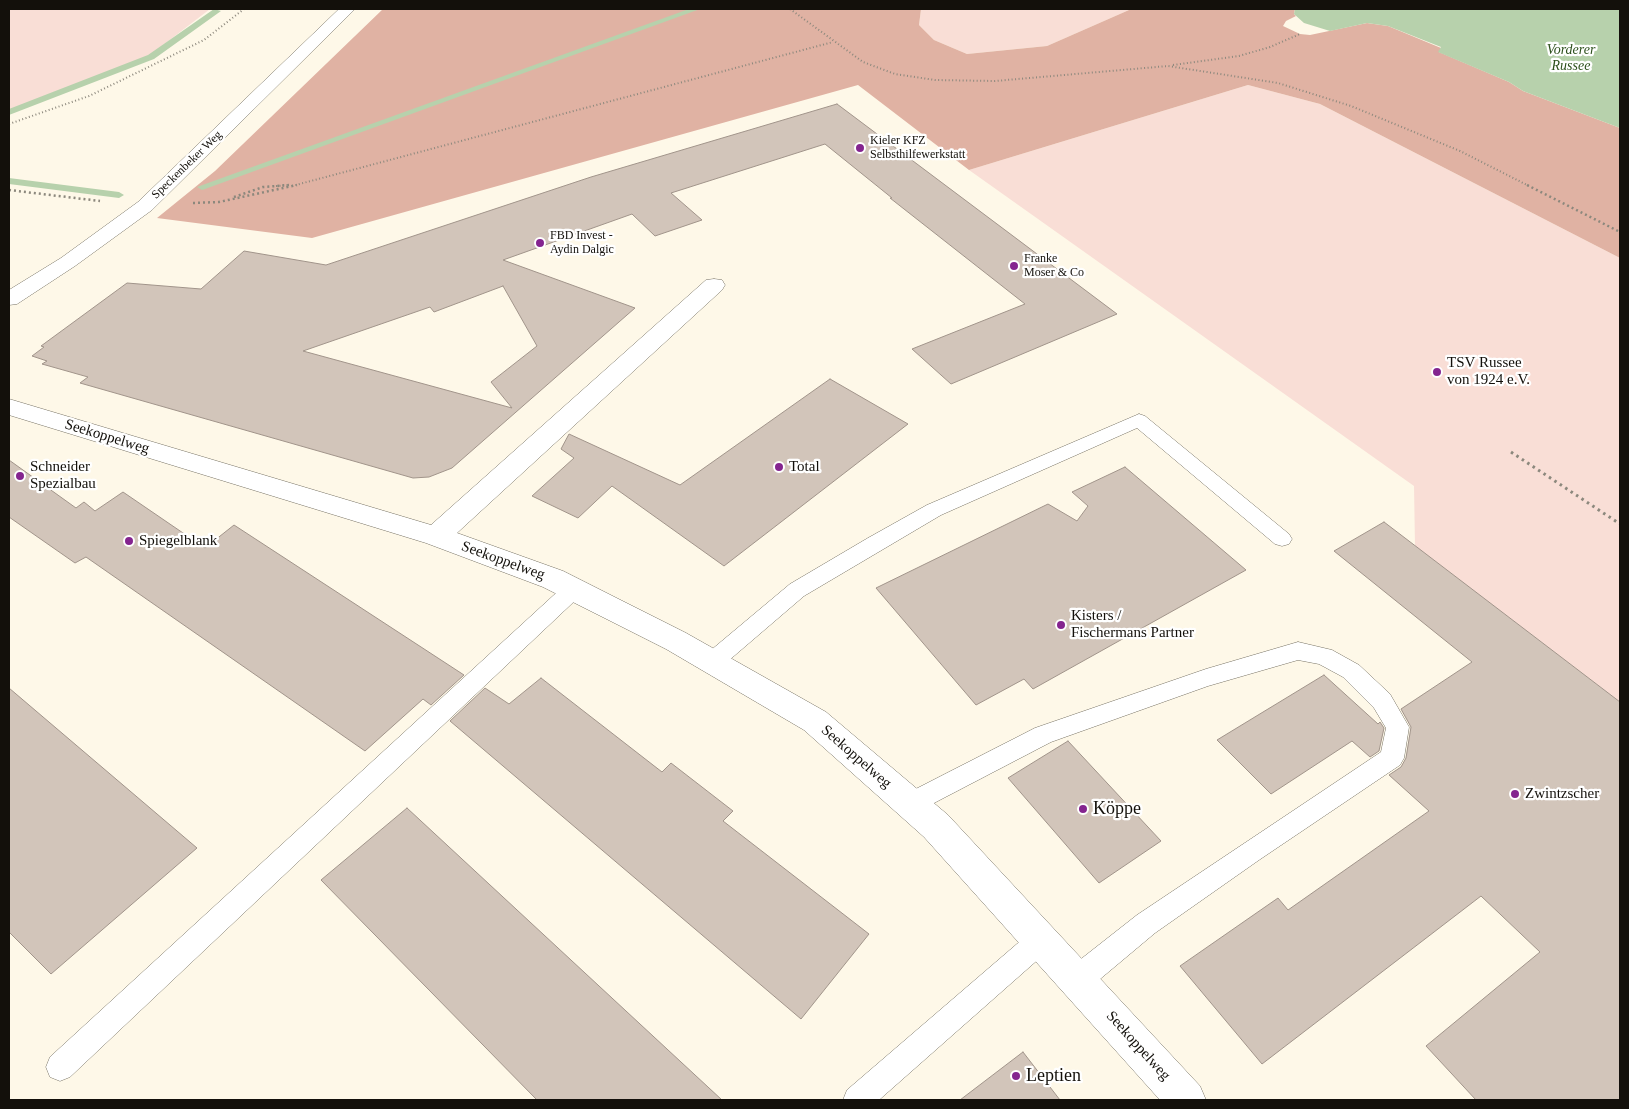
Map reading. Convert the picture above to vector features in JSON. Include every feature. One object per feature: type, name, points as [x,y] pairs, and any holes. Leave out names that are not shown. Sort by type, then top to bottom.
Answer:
[{"type":"street","name":"Speckenbeker Weg","points":[[9,299],[68,262],[145,206],[347,9]]},
{"type":"street","name":"Seekoppelweg","points":[[436,536],[714,285]]},
{"type":"street","name":"Seekoppelweg","points":[[9,407],[436,536],[553,579],[574,588],[712,662],[815,722],[936,826],[1186,1100]]},
{"type":"lane","points":[[712,662],[796,590],[909,524],[934,510],[1139,420],[1282,539]]},
{"type":"lane","points":[[60,1067],[574,588]]},
{"type":"lane","points":[[911,804],[1043,735],[1206,678],[1298,651],[1324,656],[1351,671],[1382,701],[1398,727],[1392,758],[1274,835],[1146,924],[1077,980]]},
{"type":"lane","points":[[857,1100],[1041,940]]},
{"type":"path","points":[[9,124],[88,96],[204,40],[244,9]]},
{"type":"path","points":[[790,9],[863,62],[895,74],[935,80],[995,81],[1168,66],[1239,56],[1270,47],[1300,34]]},
{"type":"path","points":[[9,190],[145,206],[219,202],[299,184],[834,42]]},
{"type":"path","points":[[1168,66],[1278,83],[1351,106],[1460,151],[1620,232]]},
{"type":"path","points":[[219,202],[264,187],[299,184]]},
{"type":"path","points":[[1511,452],[1620,524]]},
{"type":"shaded area","points":[[9,9],[210,9],[145,59],[9,110]]},
{"type":"shaded area","points":[[383,9],[921,9],[919,25],[934,40],[967,54],[1047,46],[1128,9],[1295,9],[1294,14],[1296,16],[1286,21],[1283,26],[1300,34],[1310,35],[1367,23],[1388,26],[1441,48],[1439,52],[1509,82],[1523,91],[1620,128],[1620,258],[1320,104],[1248,85],[969,170],[858,85],[312,238],[157,218],[215,171]]},
{"type":"shaded area","points":[[921,9],[1129,10],[1047,46],[967,54],[934,40],[919,25]]},
{"type":"shaded area","name":"TSV Russee von 1924 e.V.","points":[[1248,85],[1320,104],[1620,258],[1620,702],[1415,546],[1414,486],[969,170]]},
{"type":"water","name":"Vorderer Russee","points":[[1295,9],[1620,9],[1620,128],[1523,91],[1509,82],[1438,52],[1441,47],[1388,26],[1367,23],[1330,31],[1304,23],[1294,14]]},
{"type":"building","points":[[837,104],[1117,314],[951,384],[912,349],[1025,304],[890,198],[892,198],[825,144],[671,193],[702,220],[655,236],[632,214],[503,260],[635,308],[452,468],[429,477],[413,478],[80,383],[88,377],[42,364],[47,361],[32,356],[44,347],[41,346],[127,283],[201,289],[244,251],[326,265],[591,177]],"holes":[[[503,286],[537,346],[491,382],[512,408],[303,351],[430,307],[434,312]]]},
{"type":"building","name":"Total","points":[[830,379],[908,424],[724,566],[612,486],[578,518],[532,496],[574,458],[561,449],[569,434],[680,485]]},
{"type":"building","points":[[9,460],[76,508],[84,502],[95,511],[123,492],[205,548],[234,525],[464,675],[431,705],[423,699],[365,751],[86,557],[75,563],[9,517]]},
{"type":"building","name":"Kisters / Fischermans Partner","points":[[1125,467],[1246,570],[1033,689],[1024,679],[976,705],[876,588],[1048,504],[1077,521],[1088,506],[1072,492]]},
{"type":"building","name":"Zwintzscher","points":[[1384,522],[1620,702],[1620,1100],[1476,1100],[1426,1046],[1540,952],[1481,896],[1262,1064],[1180,966],[1278,898],[1288,910],[1429,811],[1389,775],[1401,767],[1406,758],[1411,727],[1401,709],[1472,662],[1334,551]]},
{"type":"building","points":[[1324,675],[1378,724],[1380,722],[1384,728],[1379,751],[1370,757],[1352,741],[1271,794],[1217,740]]},
{"type":"building","points":[[541,678],[662,772],[671,763],[733,811],[723,821],[869,934],[801,1019],[450,721],[485,688],[509,704]]},
{"type":"building","points":[[9,688],[197,848],[51,974],[9,932]]},
{"type":"building","name":"Köppe","points":[[1068,741],[1161,841],[1099,883],[1008,778]]},
{"type":"building","points":[[407,808],[722,1100],[537,1100],[321,880]]},
{"type":"building","name":"Leptien","points":[[1023,1052],[1060,1100],[960,1100]]},
{"type":"waterway","points":[[202,187],[696,9]]},
{"type":"waterway","points":[[9,112],[151,57],[217,11]]},
{"type":"waterway","points":[[9,181],[119,195]]},
{"type":"place","name":"Kieler KFZ Selbsthilfewerkstatt","points":[[860,148]]},
{"type":"place","name":"FBD Invest - Aydin Dalgic","points":[[540,243]]},
{"type":"place","name":"Franke Moser & Co","points":[[1014,266]]},
{"type":"place","name":"TSV Russee von 1924 e.V.","points":[[1437,372]]},
{"type":"place","name":"Total","points":[[779,467]]},
{"type":"place","name":"Schneider Spezialbau","points":[[20,476]]},
{"type":"place","name":"Spiegelblank","points":[[129,541]]},
{"type":"place","name":"Kisters / Fischermans Partner","points":[[1061,625]]},
{"type":"place","name":"Zwintzscher","points":[[1515,794]]},
{"type":"place","name":"Köppe","points":[[1083,809]]},
{"type":"place","name":"Leptien","points":[[1016,1076]]}]
